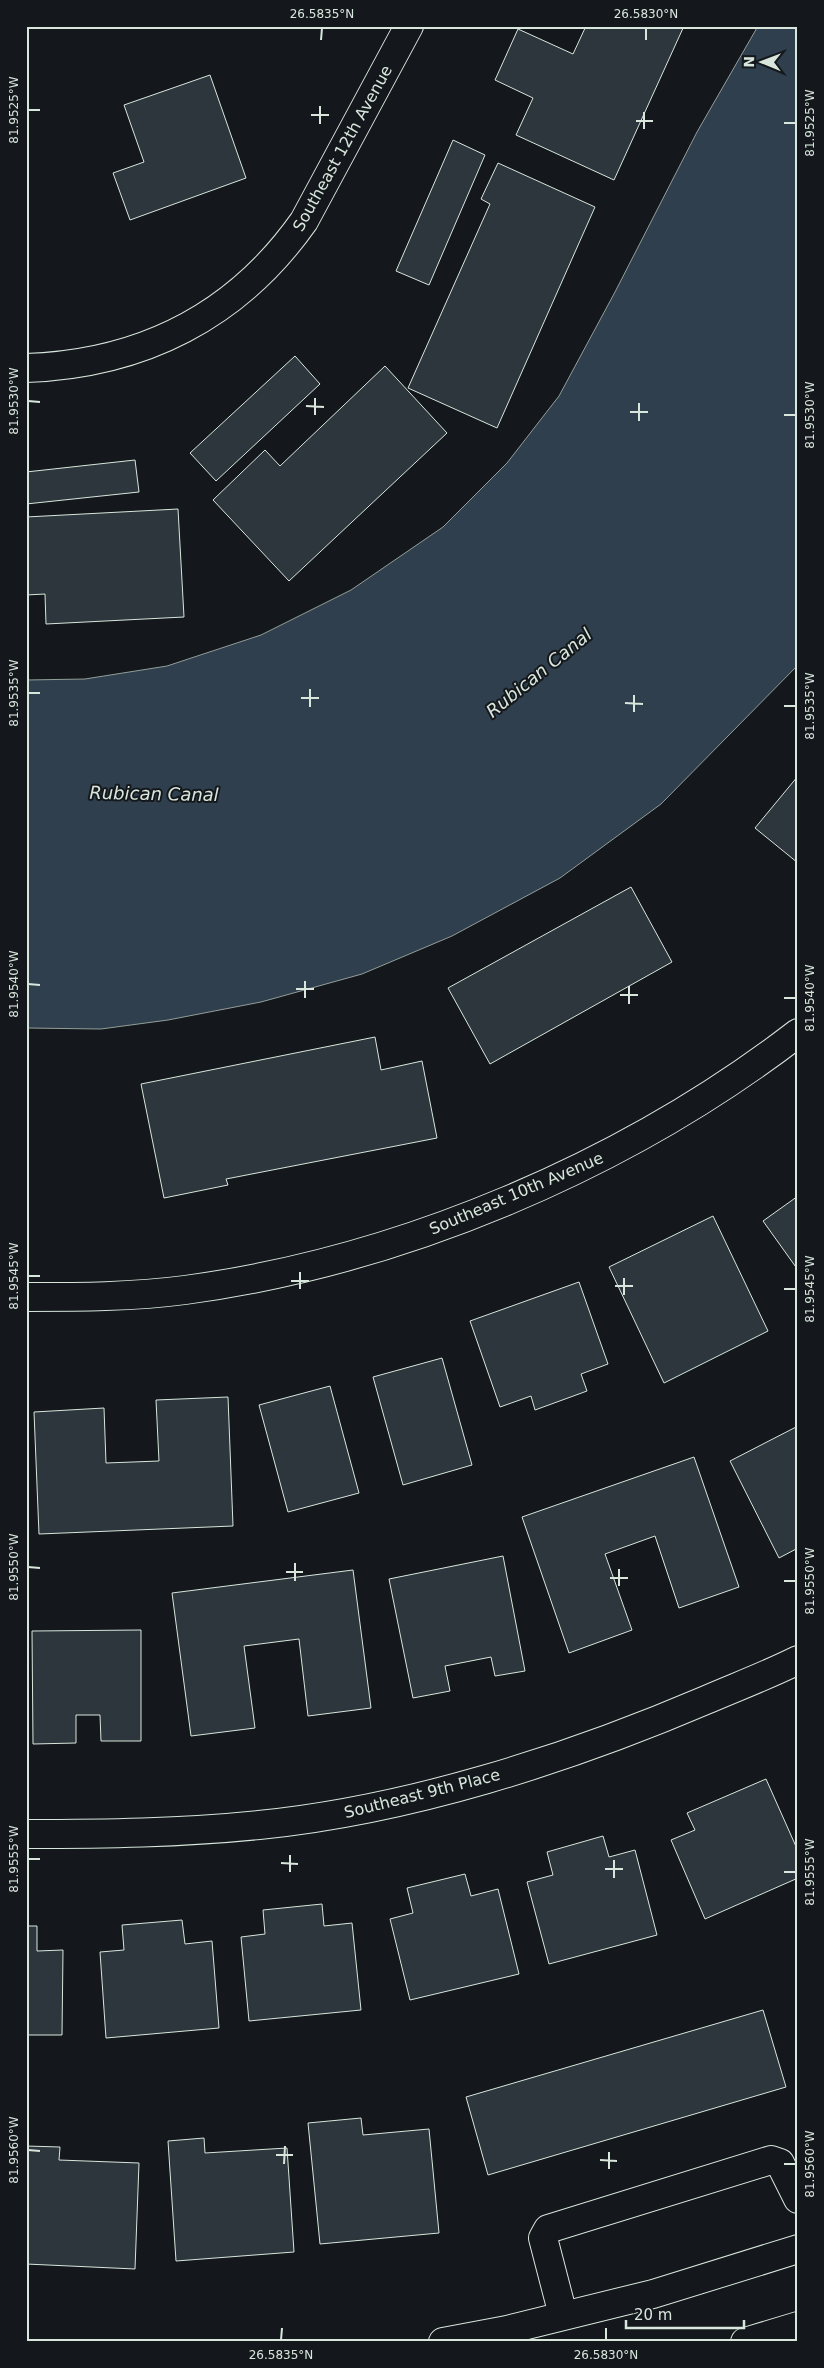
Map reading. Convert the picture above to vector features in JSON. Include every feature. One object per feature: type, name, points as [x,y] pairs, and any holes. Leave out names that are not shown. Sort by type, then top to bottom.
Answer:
[{"type":"street","name":"Southeast 12th Avenue","points":[[26,368],[56,367],[92,360],[124,352],[162,339],[218,310],[264,270],[286,247],[304,221],[409,26]]},
{"type":"street","name":"Southeast 10th Avenue","points":[[26,1297],[116,1296],[184,1290],[251,1279],[316,1265],[421,1233],[499,1204],[612,1152],[686,1111],[757,1065],[798,1033]]},
{"type":"street","name":"Southeast 9th Place","points":[[26,1834],[132,1834],[260,1825],[344,1812],[426,1795],[546,1761],[582,1748],[663,1718],[798,1660]]},
{"type":"street","points":[[562,2315],[543,2238],[548,2230],[771,2160],[780,2163],[798,2199]]},
{"type":"street","points":[[443,2342],[507,2330],[653,2294],[798,2249]]},
{"type":"street","points":[[745,2342],[798,2326]]},
{"type":"water","name":"Rubican Canal","points":[[758,26],[798,26],[798,665],[661,804],[560,878],[452,936],[362,974],[261,1002],[168,1020],[101,1029],[26,1028],[26,680],[85,679],[167,666],[261,635],[351,590],[443,527],[507,463],[559,396],[697,132]]},
{"type":"building","points":[[586,26],[684,26],[614,180],[516,135],[533,98],[495,80],[518,29],[573,54]]},
{"type":"building","points":[[210,75],[246,178],[130,220],[113,173],[144,162],[124,105]]},
{"type":"building","points":[[453,140],[485,155],[429,285],[396,271]]},
{"type":"building","points":[[498,163],[595,207],[497,428],[408,388],[490,204],[481,199]]},
{"type":"building","points":[[295,356],[320,384],[216,481],[190,453]]},
{"type":"building","points":[[385,366],[447,433],[289,581],[213,500],[265,450],[280,466]]},
{"type":"building","points":[[135,460],[139,492],[26,504],[26,472]]},
{"type":"building","points":[[178,509],[184,617],[46,624],[45,594],[26,595],[26,517]]},
{"type":"building","points":[[798,776],[798,863],[755,828]]},
{"type":"building","points":[[631,887],[672,962],[490,1064],[448,988]]},
{"type":"building","points":[[375,1037],[381,1070],[422,1061],[437,1138],[226,1179],[228,1185],[164,1198],[141,1084]]},
{"type":"building","points":[[798,1196],[798,1270],[763,1221]]},
{"type":"building","points":[[713,1216],[768,1331],[664,1383],[609,1267]]},
{"type":"building","points":[[579,1282],[608,1364],[581,1374],[587,1391],[535,1410],[531,1396],[500,1407],[470,1321]]},
{"type":"building","points":[[442,1358],[472,1465],[403,1485],[373,1377]]},
{"type":"building","points":[[330,1386],[359,1493],[288,1512],[259,1405]]},
{"type":"building","points":[[228,1397],[233,1526],[39,1534],[34,1412],[104,1408],[106,1463],[159,1461],[156,1400]]},
{"type":"building","points":[[798,1426],[798,1548],[779,1558],[730,1461]]},
{"type":"building","points":[[694,1457],[739,1587],[679,1608],[655,1536],[605,1554],[632,1630],[569,1653],[522,1517]]},
{"type":"building","points":[[503,1556],[525,1671],[495,1676],[491,1657],[445,1666],[450,1691],[413,1698],[389,1579]]},
{"type":"building","points":[[353,1570],[371,1708],[308,1716],[299,1639],[244,1646],[255,1728],[191,1736],[172,1593]]},
{"type":"building","points":[[141,1630],[141,1741],[101,1741],[100,1715],[76,1715],[76,1743],[33,1744],[32,1631]]},
{"type":"building","points":[[766,1779],[798,1851],[798,1878],[705,1919],[671,1840],[695,1830],[687,1813]]},
{"type":"building","points":[[603,1836],[609,1857],[635,1850],[657,1935],[549,1964],[527,1882],[553,1875],[547,1852]]},
{"type":"building","points":[[465,1874],[471,1896],[498,1889],[519,1974],[410,2000],[390,1919],[413,1913],[407,1888]]},
{"type":"building","points":[[322,1904],[324,1926],[352,1923],[361,2010],[249,2021],[241,1937],[265,1934],[263,1910]]},
{"type":"building","points":[[182,1920],[185,1944],[212,1941],[219,2028],[106,2038],[100,1952],[124,1950],[122,1925]]},
{"type":"building","points":[[26,1926],[37,1926],[37,1951],[63,1950],[62,2035],[26,2035]]},
{"type":"building","points":[[763,2010],[786,2087],[488,2175],[466,2097]]},
{"type":"building","points":[[361,2118],[363,2135],[429,2129],[439,2233],[320,2244],[308,2123]]},
{"type":"building","points":[[204,2138],[205,2153],[287,2148],[294,2252],[176,2261],[168,2141]]},
{"type":"building","points":[[26,2146],[60,2147],[59,2160],[139,2163],[135,2269],[26,2264]]}]
